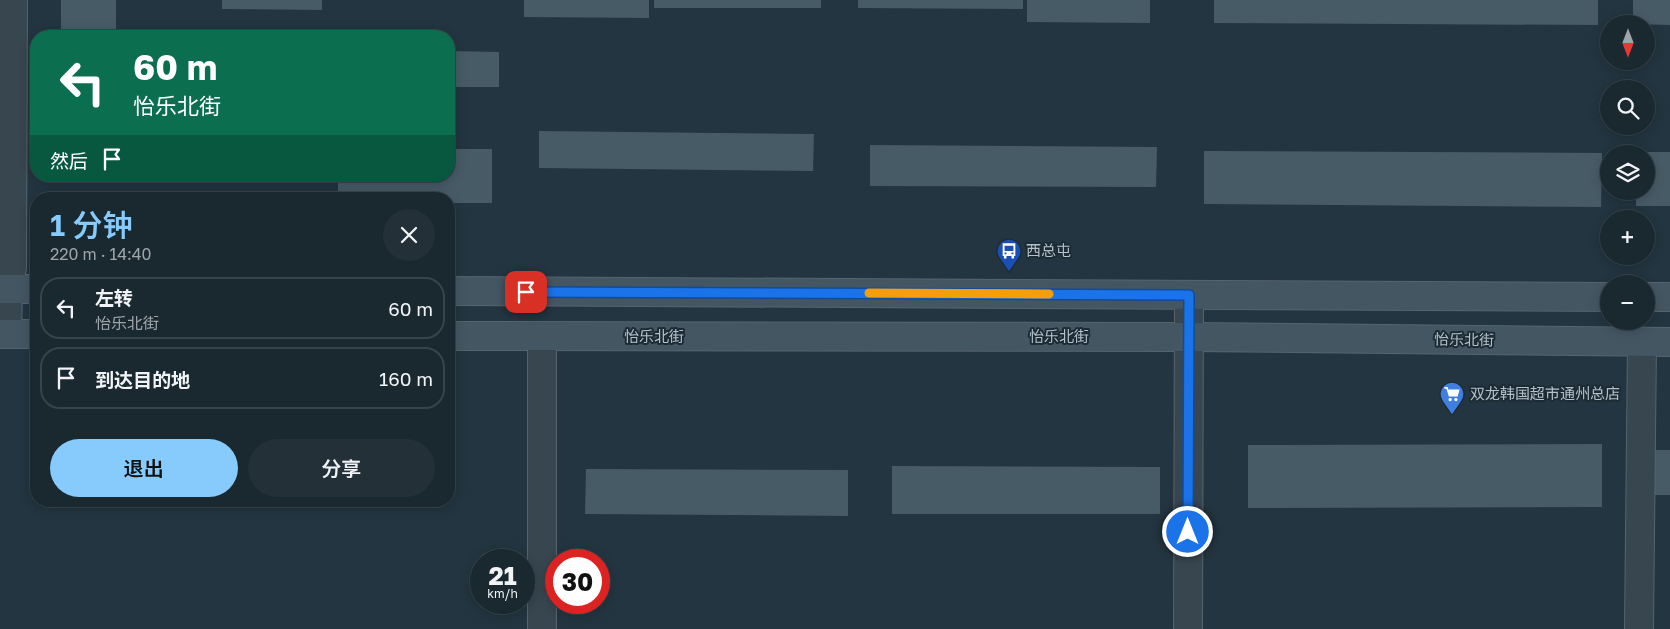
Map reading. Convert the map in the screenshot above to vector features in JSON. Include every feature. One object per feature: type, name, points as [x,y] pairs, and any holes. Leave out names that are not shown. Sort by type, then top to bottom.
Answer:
[{"type":"main road","points":[[4,289],[30,289]]},
{"type":"main road","points":[[455,291],[1600,297]]},
{"type":"main road","points":[[1655,297],[1670,297]]},
{"type":"main road","points":[[4,334],[30,334]]},
{"type":"main road","name":"怡乐北街","points":[[455,336],[1189,337],[1670,342]]},
{"type":"street","points":[[4,334],[4,289],[12,267],[13,0]]},
{"type":"street","points":[[1188,629],[1189,295]]},
{"type":"street","points":[[542,337],[542,629]]},
{"type":"street","points":[[1639,629],[1642,342]]},
{"type":"building","points":[[61,0],[116,0],[116,30],[61,30]]},
{"type":"building","points":[[222,0],[322,0],[322,10],[222,9]]},
{"type":"building","points":[[524,0],[649,0],[649,18],[524,17]]},
{"type":"building","points":[[654,0],[821,0],[821,8],[654,8]]},
{"type":"building","points":[[858,0],[1023,0],[1023,9],[858,8]]},
{"type":"building","points":[[1027,0],[1150,0],[1150,23],[1027,22]]},
{"type":"building","points":[[1214,0],[1598,0],[1598,25],[1214,23]]},
{"type":"building","points":[[1633,0],[1670,0],[1670,25],[1655,25],[1655,15],[1633,15]]},
{"type":"building","points":[[455,51],[499,52],[499,87],[455,87]]},
{"type":"building","points":[[539,131],[814,134],[813,171],[539,168]]},
{"type":"building","points":[[870,145],[1157,147],[1156,187],[870,186]]},
{"type":"building","points":[[455,149],[492,149],[492,203],[455,203],[455,192],[338,192],[338,182],[455,182]]},
{"type":"building","points":[[1204,151],[1600,153],[1601,207],[1204,204]]},
{"type":"building","points":[[1655,152],[1670,152],[1670,206],[1636,206],[1636,200],[1655,200]]},
{"type":"building","points":[[184,182],[309,182],[309,183]]},
{"type":"building","points":[[1602,444],[1602,507],[1248,508],[1248,445]]},
{"type":"building","points":[[1655,450],[1670,450],[1670,495],[1655,495]]},
{"type":"building","points":[[892,466],[1160,467],[1160,514],[892,514]]},
{"type":"building","points":[[586,469],[848,470],[848,516],[585,514]]},
{"type":"slow traffic","points":[[869,293],[1049,294]]},
{"type":"place","name":"西总屯","points":[[1009,272]]},
{"type":"place","name":"双龙韩国超市通州总店","points":[[1452,415]]},
{"type":"route","points":[[526,292],[1189,295],[1188,532]]}]
